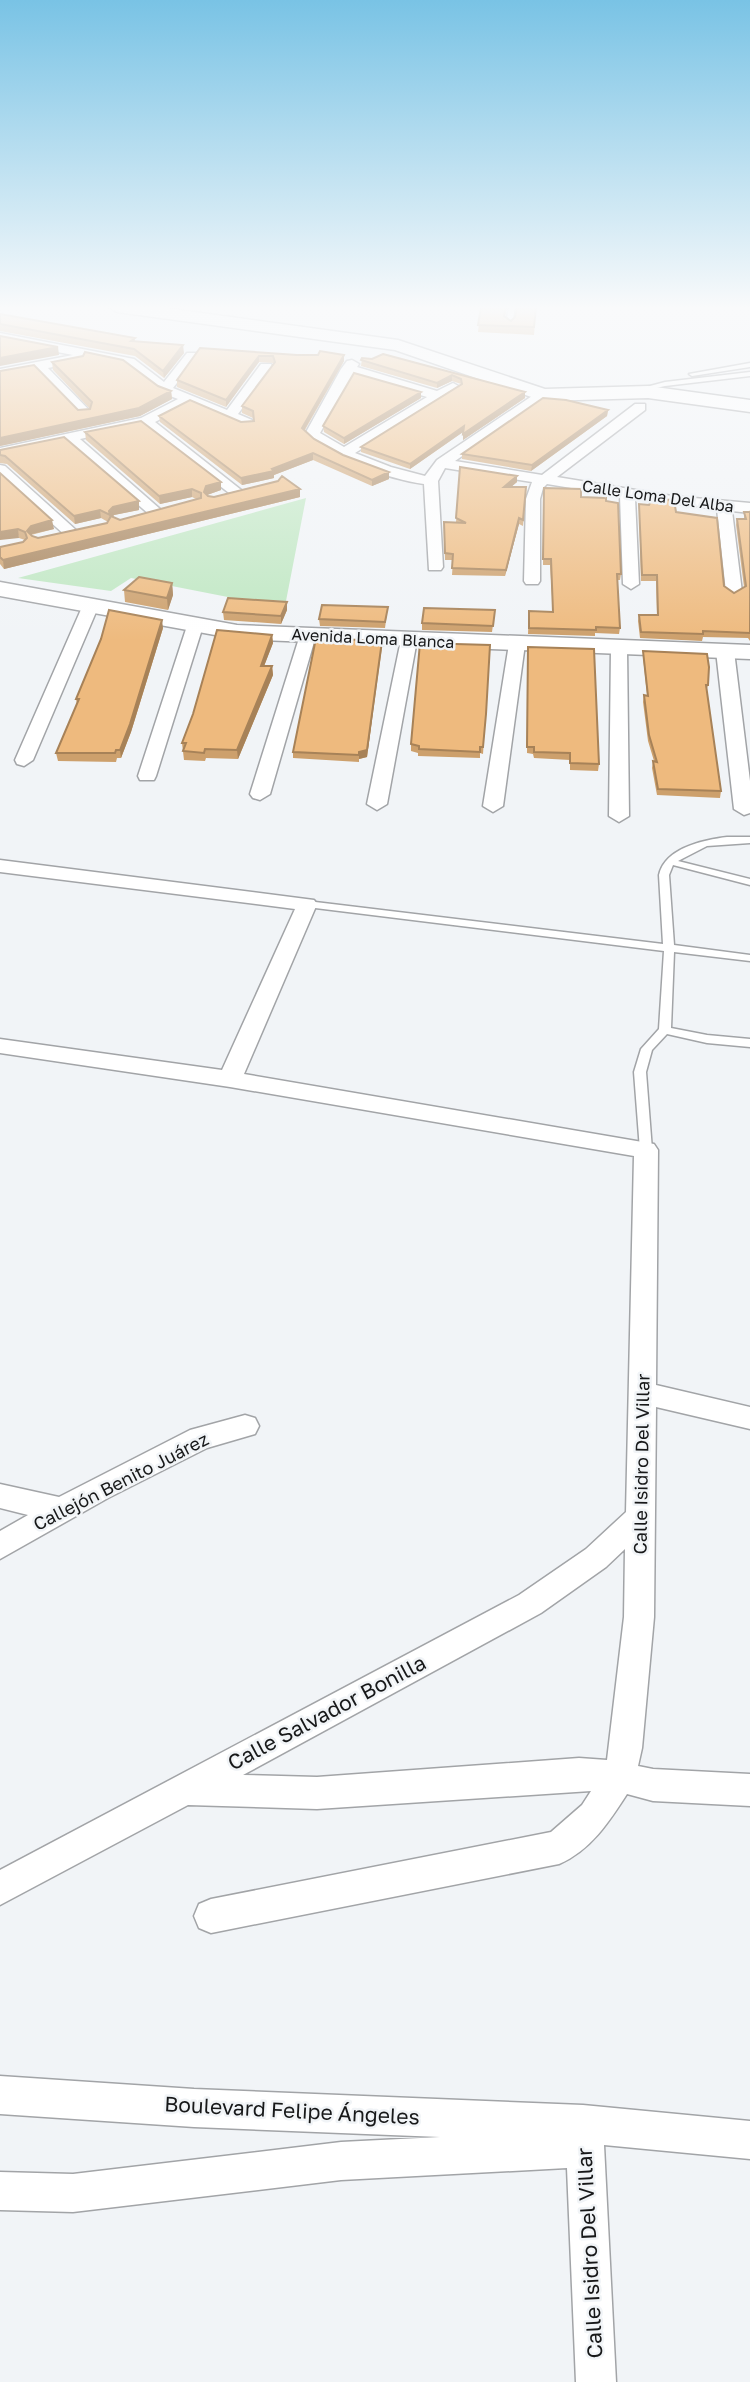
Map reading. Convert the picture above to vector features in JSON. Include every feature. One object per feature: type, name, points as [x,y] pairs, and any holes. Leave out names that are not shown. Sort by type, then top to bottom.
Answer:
[{"type":"street","points":[[0,452],[151,418]]},
{"type":"street","points":[[235,418],[247,423]]},
{"type":"street","points":[[320,418],[312,431],[314,436],[395,475],[423,480],[442,463],[509,418]]},
{"type":"street","points":[[346,452],[399,418]]},
{"type":"street","points":[[532,581],[534,491],[541,480],[613,418]]},
{"type":"street","points":[[145,421],[244,491],[214,499]]},
{"type":"street","points":[[69,437],[161,511],[132,518]]},
{"type":"street","name":"Calle Loma Del Alba","points":[[442,463],[627,493],[724,507],[750,508]]},
{"type":"street","points":[[0,469],[71,533]]},
{"type":"street","points":[[423,480],[435,567]]},
{"type":"street","points":[[627,493],[631,584]]},
{"type":"street","points":[[724,507],[734,592]]},
{"type":"street","points":[[49,537],[92,528]]},
{"type":"street","name":"Avenida Loma Blanca","points":[[0,589],[237,632],[750,652]]},
{"type":"street","points":[[24,760],[91,605]]},
{"type":"street","points":[[147,776],[195,626]]},
{"type":"street","points":[[260,794],[308,635]]},
{"type":"street","points":[[377,804],[409,640]]},
{"type":"street","points":[[494,806],[517,644]]},
{"type":"street","points":[[619,648],[619,816]]},
{"type":"street","points":[[725,651],[744,809]]},
{"type":"street","points":[[0,866],[307,904],[230,1080]]},
{"type":"street","points":[[0,1046],[230,1080],[646,1150]]},
{"type":"street","name":"Calle Isidro Del Villar","points":[[619,1777],[626,1748],[639,1617],[646,1150]]},
{"type":"street","points":[[644,1393],[750,1418]]},
{"type":"street","name":"Callejón Benito Juárez","points":[[0,1545],[200,1438],[245,1426]]},
{"type":"street","points":[[0,1496],[61,1510]]},
{"type":"street","name":"Calle Salvador Bonilla","points":[[0,1888],[530,1604],[596,1558],[640,1517]]},
{"type":"street","points":[[186,1789],[317,1793],[579,1773],[619,1777],[653,1785],[750,1790]]},
{"type":"street","points":[[211,1916],[559,1847],[594,1816],[619,1777]]},
{"type":"street","name":"Boulevard Felipe Ángeles","points":[[0,2095],[584,2136]]},
{"type":"street","points":[[0,2191],[73,2193],[584,2136],[750,2140]]},
{"type":"street","name":"Calle Isidro Del Villar","points":[[584,2136],[596,2382]]},
{"type":"lane","points":[[646,1150],[640,1072],[647,1049],[666,1030],[669,949],[664,875],[671,862],[698,845],[750,840]]},
{"type":"lane","points":[[671,862],[750,882]]},
{"type":"lane","points":[[307,904],[750,958]]},
{"type":"lane","points":[[666,1030],[707,1039],[750,1043]]},
{"type":"green space","points":[[306,498],[286,601],[238,599],[131,578],[111,591],[18,578]]},
{"type":"building","points":[[0,418],[92,418],[0,438]]},
{"type":"building","points":[[162,418],[232,418],[241,422],[254,421],[254,418],[308,418],[302,428],[314,439],[343,455],[389,472],[372,480],[313,453],[272,469],[274,471],[241,478]]},
{"type":"building","points":[[328,418],[377,418],[344,438],[323,426]]},
{"type":"building","points":[[407,418],[486,418],[463,434],[464,426],[410,464],[361,447]]},
{"type":"building","points":[[514,418],[597,418],[532,465],[462,454]]},
{"type":"building","points":[[141,421],[221,482],[206,486],[204,492],[208,496],[214,497],[278,481],[282,476],[300,489],[3,560],[0,557],[0,547],[23,542],[27,538],[25,532],[18,529],[0,532],[0,473],[52,520],[31,526],[27,531],[38,538],[107,523],[111,516],[120,520],[201,498],[201,493],[192,489],[159,496],[85,432]]},
{"type":"building","points":[[64,437],[139,501],[113,507],[109,511],[110,515],[100,510],[74,516],[5,456],[0,455],[0,450]]},
{"type":"building","points":[[460,467],[517,476],[504,487],[526,487],[523,520],[519,518],[506,570],[452,568],[453,554],[445,553],[444,522],[466,523],[456,518]]},
{"type":"building","points":[[544,488],[581,489],[581,497],[606,498],[606,501],[618,503],[621,574],[617,574],[620,628],[529,628],[529,611],[553,612],[551,559],[543,559]]},
{"type":"building","points":[[652,499],[674,500],[676,512],[717,518],[724,586],[734,593],[746,586],[737,519],[746,519],[744,512],[750,512],[750,633],[641,632],[639,615],[658,615],[657,575],[642,575],[639,504],[649,505]]},
{"type":"building","points":[[139,577],[172,583],[167,598],[124,590]]},
{"type":"building","points":[[228,598],[287,602],[281,616],[223,612]]},
{"type":"building","points":[[322,605],[388,607],[385,622],[319,619]]},
{"type":"building","points":[[424,608],[495,610],[493,626],[422,623]]},
{"type":"building","points":[[109,610],[162,620],[130,724],[120,750],[115,753],[56,753],[79,699],[76,699],[101,639]]},
{"type":"building","points":[[217,630],[272,635],[261,666],[272,666],[237,750],[205,749],[204,753],[183,751],[186,743],[182,743]]},
{"type":"building","points":[[316,638],[382,641],[367,750],[359,752],[359,755],[293,752]]},
{"type":"building","points":[[420,643],[490,645],[483,747],[480,747],[480,752],[419,749],[419,746],[411,744]]},
{"type":"building","points":[[528,647],[594,649],[599,764],[570,763],[570,753],[534,752],[534,747],[527,747]]},
{"type":"building","points":[[643,651],[707,654],[709,667],[706,685],[721,791],[658,789],[653,761],[657,762],[649,735],[644,695],[648,696]]}]
